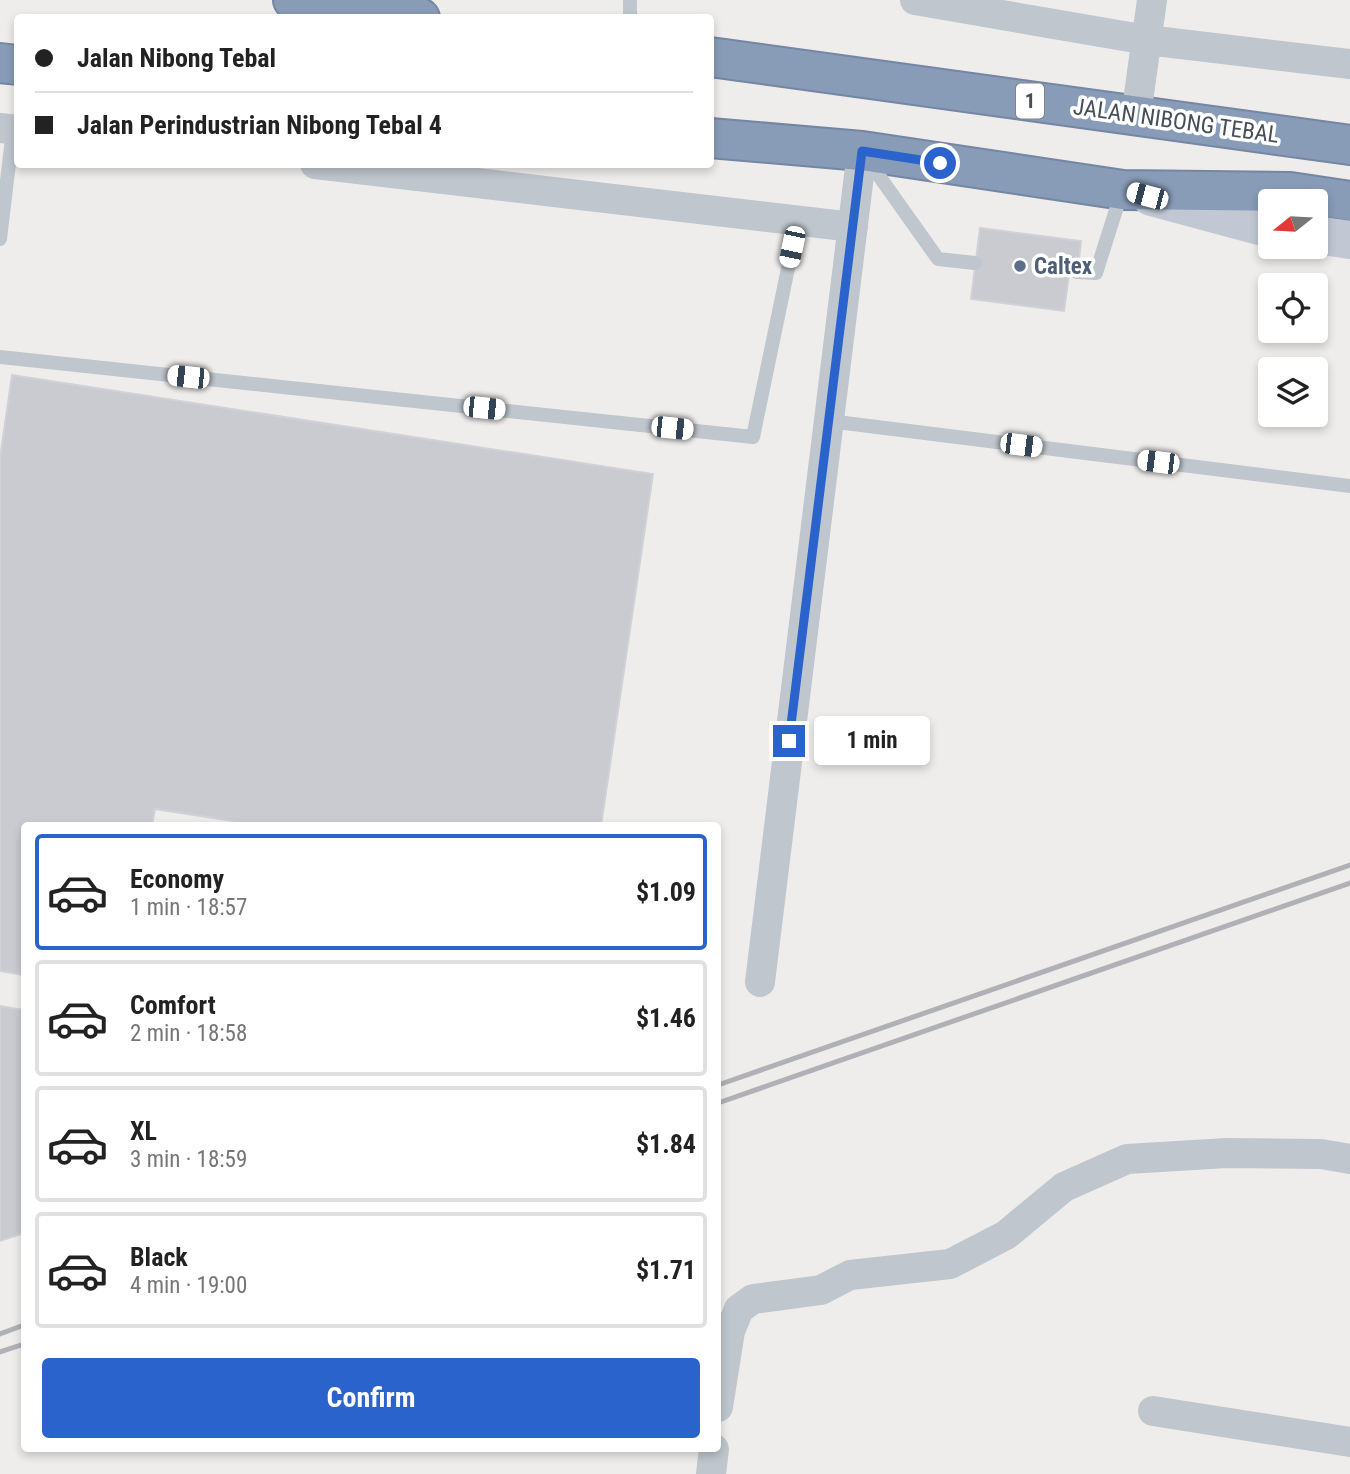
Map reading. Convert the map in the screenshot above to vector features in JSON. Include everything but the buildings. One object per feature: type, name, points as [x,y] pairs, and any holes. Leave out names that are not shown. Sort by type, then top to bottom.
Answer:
[{"type":"highway","points":[[293,0],[344,4],[398,14]]},
{"type":"highway","name":"JALAN NIBONG TEBAL","points":[[714,58],[1350,145]]},
{"type":"highway","points":[[714,138],[862,151],[1123,190],[1290,192],[1350,201]]},
{"type":"main road","points":[[1136,116],[1350,126]]},
{"type":"main road","points":[[1123,190],[1258,226]]},
{"type":"main road","points":[[1328,237],[1350,240]]},
{"type":"street","points":[[915,0],[1038,16],[1147,40],[1350,64]]},
{"type":"street","points":[[1136,116],[1152,0]]},
{"type":"street","points":[[760,982],[862,151]]},
{"type":"street","points":[[350,168],[853,227]]},
{"type":"street","points":[[721,1389],[730,1331],[739,1309],[753,1299],[821,1290],[850,1275],[950,1264],[1006,1235],[1064,1187],[1127,1159],[1227,1153],[1321,1153],[1350,1159]]},
{"type":"street","points":[[1153,1411],[1350,1442]]},
{"type":"street","points":[[711,1474],[714,1452]]},
{"type":"lane","points":[[0,239],[10,129]]},
{"type":"lane","points":[[862,151],[938,259],[975,263]]},
{"type":"lane","points":[[1077,271],[1096,273],[1123,190]]},
{"type":"lane","points":[[0,357],[753,437],[798,220]]},
{"type":"lane","points":[[829,421],[1350,486]]},
{"type":"railway","points":[[721,1084],[1350,865]]},
{"type":"railway","points":[[721,1102],[1350,883]]},
{"type":"railway","points":[[0,1334],[21,1326]]},
{"type":"railway","points":[[0,1352],[21,1345]]},
{"type":"place","name":"Caltex","points":[[1020,266]]},
{"type":"route","points":[[789,741],[862,151],[940,163]]}]
